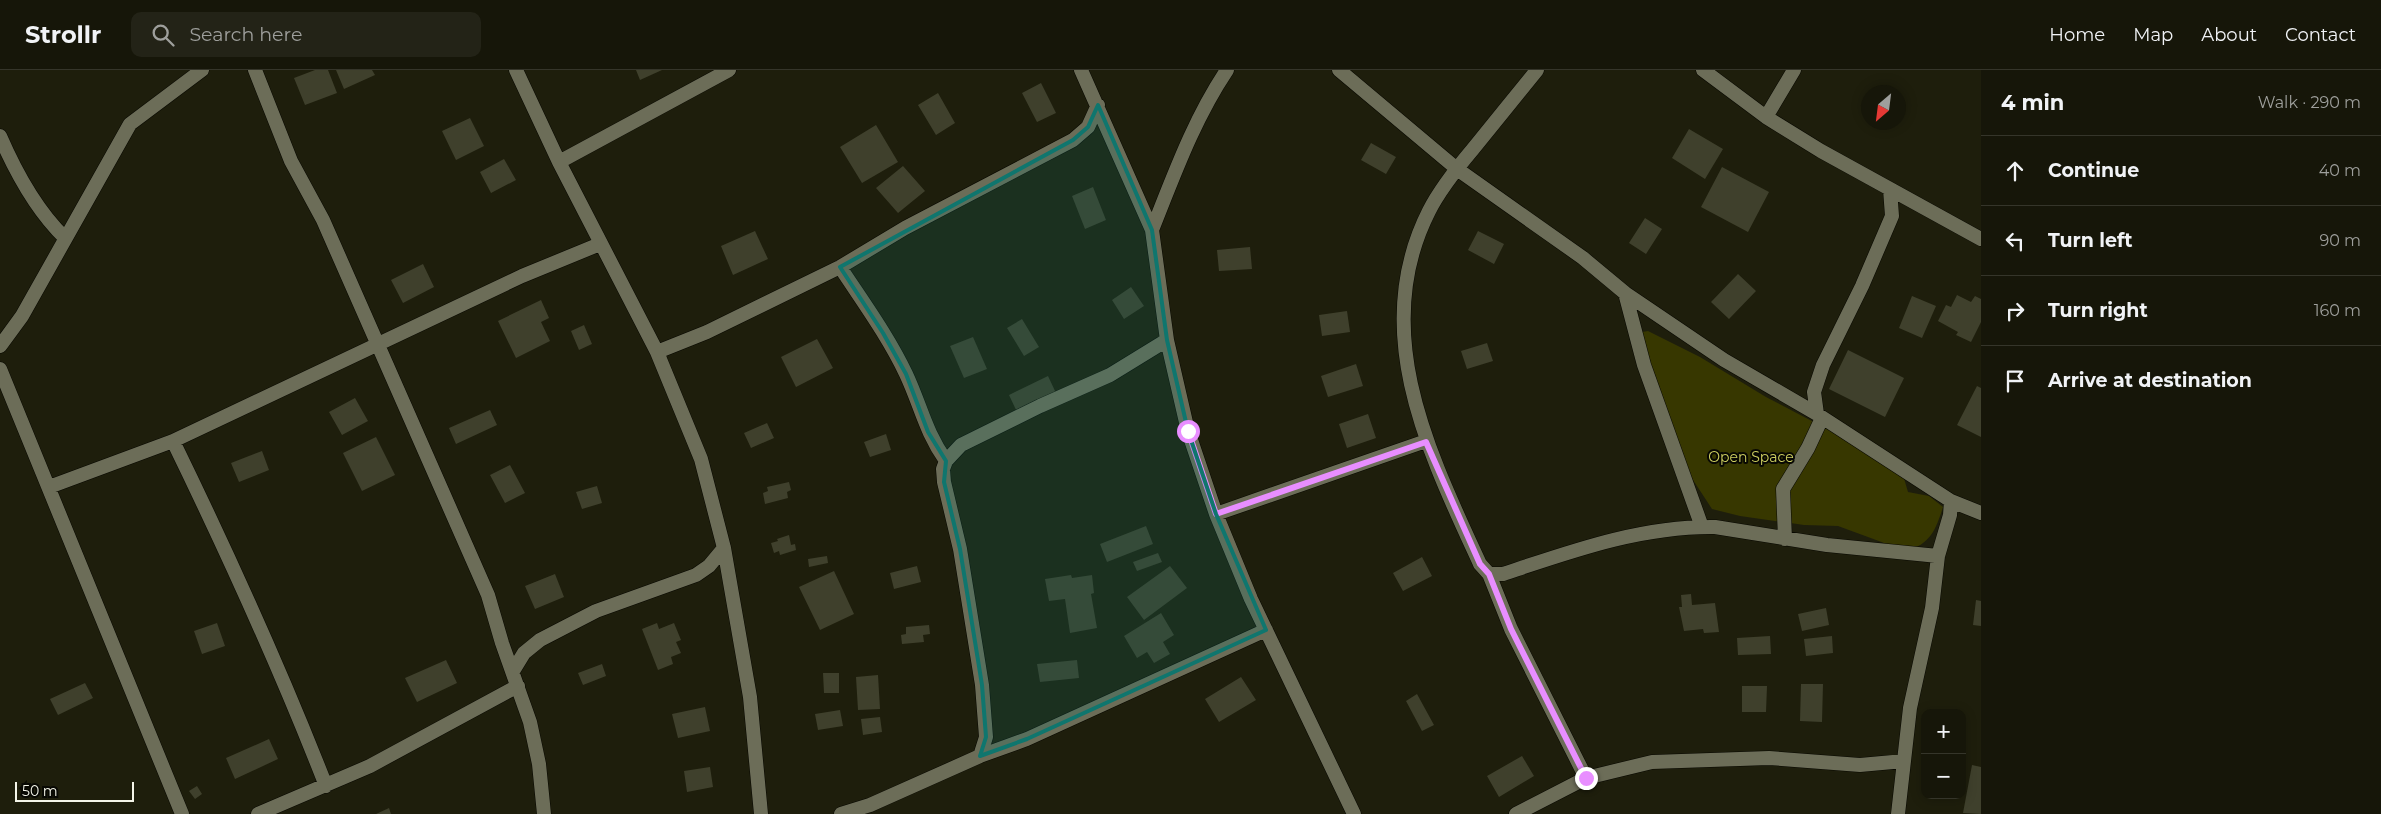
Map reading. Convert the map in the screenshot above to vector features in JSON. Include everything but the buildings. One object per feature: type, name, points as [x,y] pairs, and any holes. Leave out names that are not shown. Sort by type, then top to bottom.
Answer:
[{"type":"street","points":[[0,346],[22,316],[130,124],[202,70]]},
{"type":"street","points":[[255,70],[291,161],[323,220],[488,595],[530,722],[539,764],[544,814]]},
{"type":"street","points":[[516,70],[559,162],[657,352],[700,459],[724,548],[750,697],[761,814]]},
{"type":"street","points":[[559,162],[729,70]]},
{"type":"street","points":[[1081,70],[1152,230],[1167,340],[1188,431],[1216,514],[1251,599],[1354,814]]},
{"type":"street","points":[[1152,230],[1179,162],[1226,70]]},
{"type":"street","points":[[1339,70],[1457,169],[1583,258],[1625,293],[1724,360],[1819,416],[1951,501],[1981,513]]},
{"type":"street","points":[[1537,70],[1457,169],[1429,209],[1414,245],[1407,272],[1405,358],[1414,402],[1426,442],[1480,564],[1489,574],[1511,629],[1586,778]]},
{"type":"street","points":[[1703,70],[1766,117],[1821,151],[1981,239]]},
{"type":"street","points":[[1766,117],[1794,70]]},
{"type":"street","points":[[657,352],[707,332],[840,267],[905,228],[1073,140],[1088,127],[1098,106]]},
{"type":"street","points":[[0,136],[11,162],[36,204],[52,226],[65,238]]},
{"type":"street","points":[[1785,538],[1784,489],[1808,448],[1819,416],[1814,392],[1823,365],[1862,286],[1892,216],[1890,189]]},
{"type":"street","points":[[48,486],[173,441],[522,276],[600,244]]},
{"type":"street","points":[[840,267],[883,333],[906,374],[928,432],[946,461]]},
{"type":"street","points":[[1625,293],[1644,365],[1702,527]]},
{"type":"street","points":[[980,756],[986,736],[982,686],[960,549],[944,482],[943,469],[946,461],[960,445],[1040,406],[1110,375],[1167,340]]},
{"type":"street","points":[[0,369],[182,814]]},
{"type":"street","points":[[173,441],[219,535],[288,688],[326,786]]},
{"type":"street","points":[[1216,514],[1426,442]]},
{"type":"street","points":[[1898,814],[1910,708],[1932,608],[1938,556],[1950,515],[1951,501]]},
{"type":"street","points":[[1489,574],[1503,574],[1614,538],[1665,530],[1702,527],[1715,527],[1785,538],[1938,556]]},
{"type":"street","points":[[513,671],[524,653],[540,640],[596,611],[696,575],[709,566],[724,548]]},
{"type":"street","points":[[841,814],[878,801],[980,756],[1028,740],[1266,630]]},
{"type":"street","points":[[258,814],[326,786],[441,729],[518,686]]},
{"type":"street","points":[[1516,814],[1586,778],[1652,762],[1717,758],[1768,758],[1860,766],[1904,761]]},
{"type":"highlighted area","points":[[1098,105],[1152,230],[1167,340],[1188,431],[1216,514],[1266,630],[1027,739],[980,756],[986,737],[982,685],[960,549],[944,482],[946,461],[928,432],[906,374],[883,333],[840,267],[1073,140],[1088,127]]},
{"type":"green space","name":"Open Space","points":[[1648,331],[1700,357],[1766,397],[1901,468],[1908,492],[1929,496],[1943,507],[1931,535],[1921,544],[1906,551],[1838,526],[1804,525],[1740,516],[1712,509],[1678,457],[1637,333]]},
{"type":"route","points":[[1188,431],[1216,514],[1426,442],[1480,564],[1489,574],[1511,629],[1586,778]]}]
